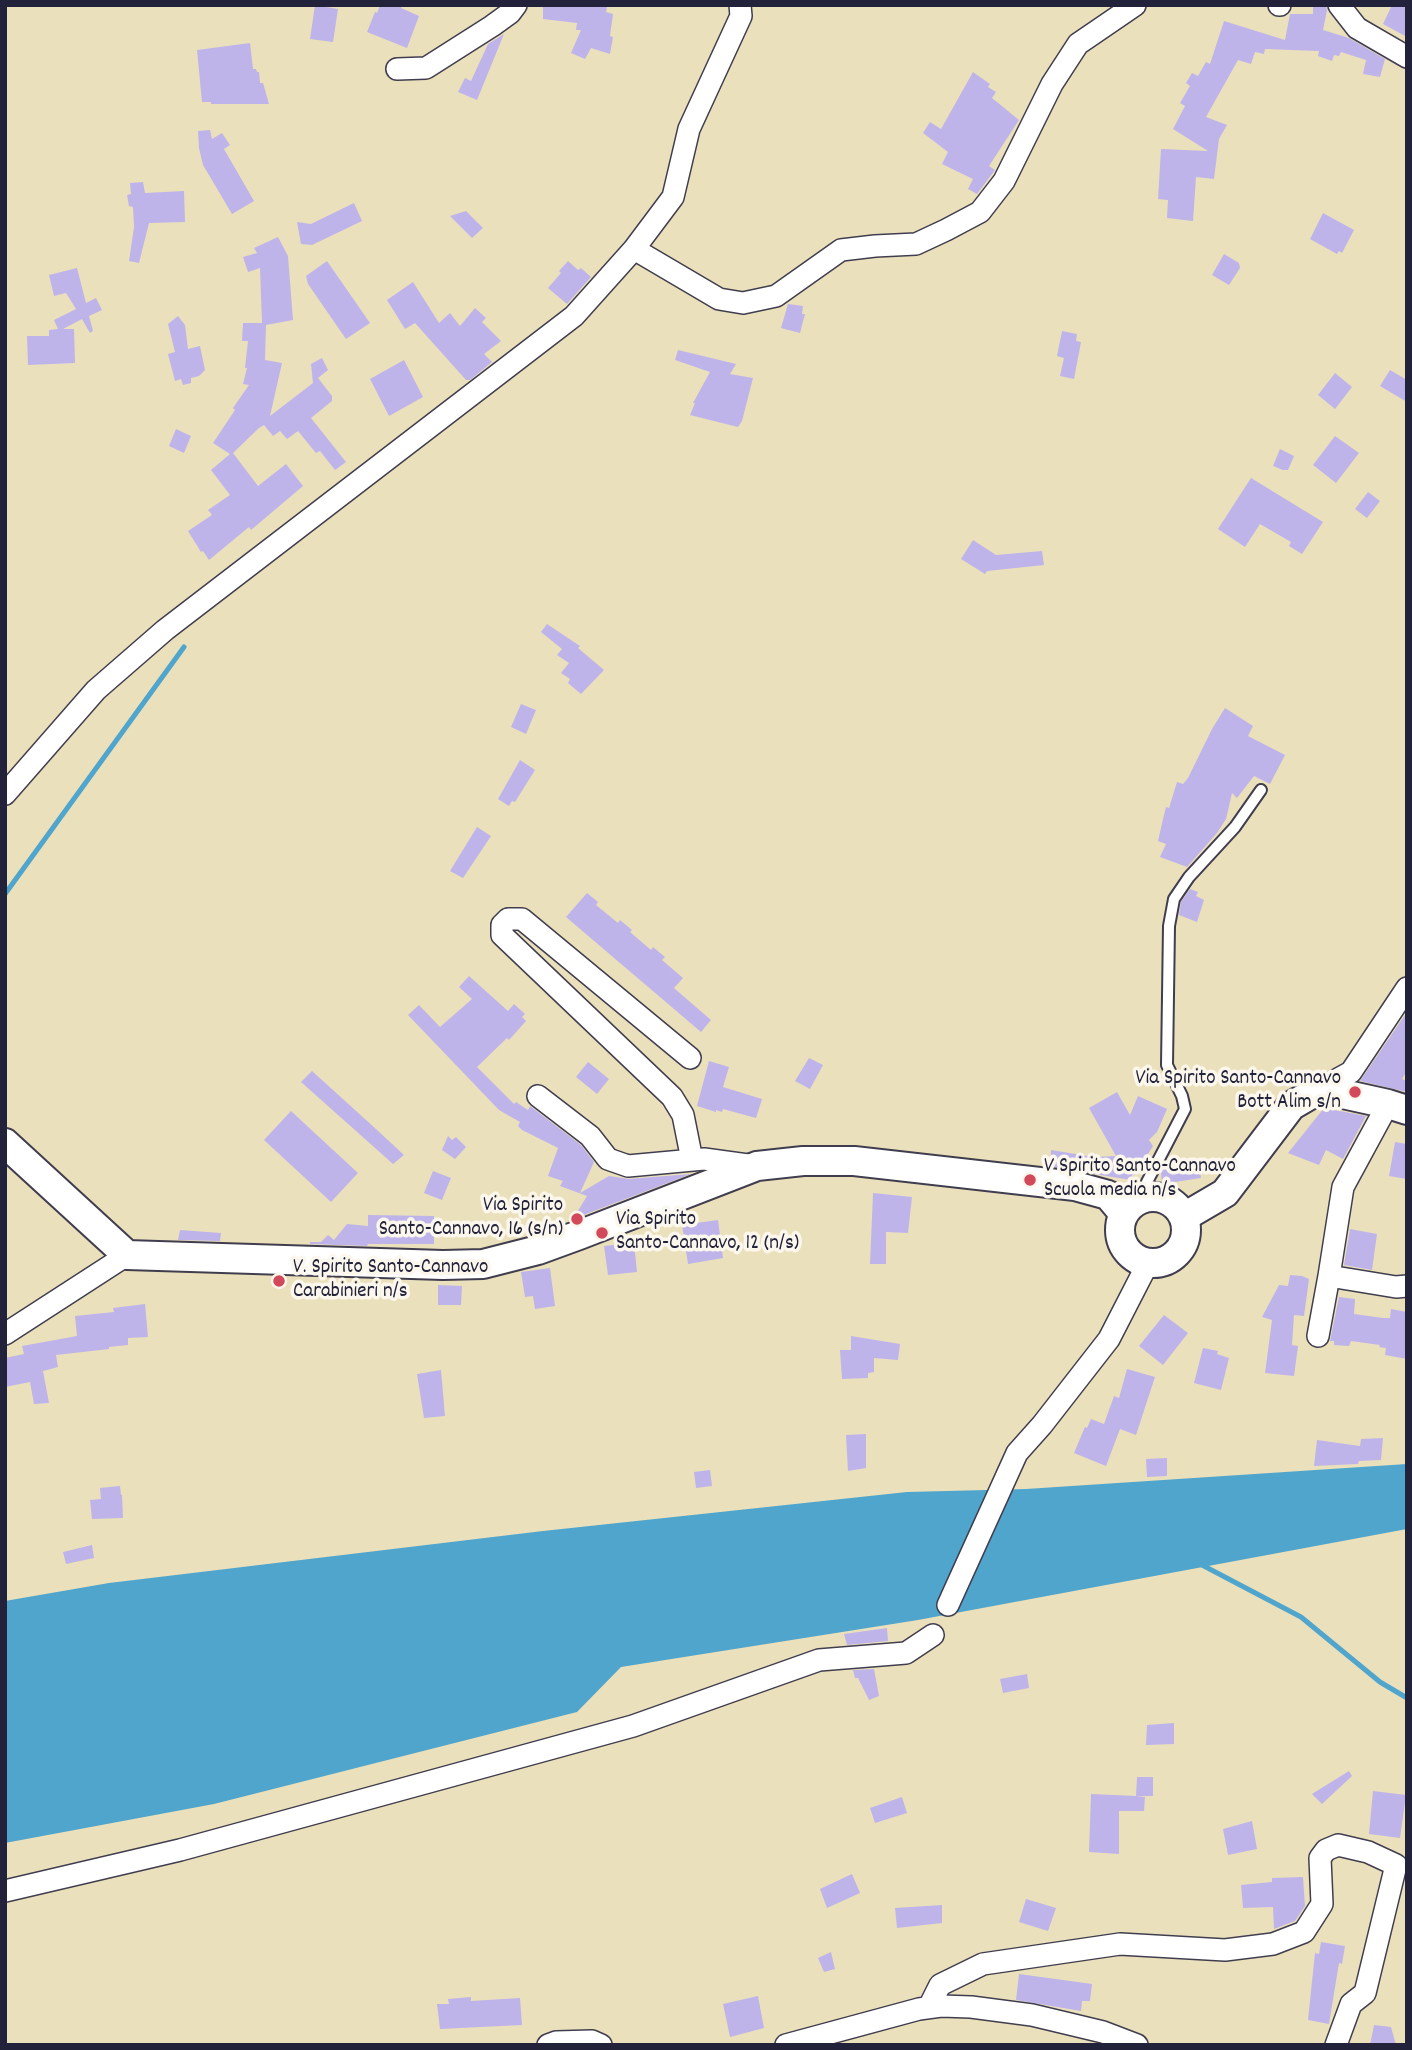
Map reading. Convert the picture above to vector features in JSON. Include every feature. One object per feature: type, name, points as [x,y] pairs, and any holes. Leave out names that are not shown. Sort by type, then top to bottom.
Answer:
[{"type":"street","points":[[397,69],[426,68],[492,26],[516,5]]},
{"type":"street","points":[[5,794],[96,690],[155,638],[574,316],[635,249],[673,197],[689,129],[741,16],[740,5]]},
{"type":"street","points":[[635,249],[719,299],[743,303],[776,296],[841,250],[916,244],[946,230],[980,212],[1004,181],[1052,84],[1078,44],[1135,5]]},
{"type":"street","points":[[1339,5],[1357,28],[1407,57]]},
{"type":"street","points":[[690,1058],[522,919],[508,919],[502,925],[502,936],[672,1097],[683,1115],[692,1160]]},
{"type":"street","points":[[1184,1217],[1225,1193],[1291,1106],[1351,1072],[1407,988]]},
{"type":"street","points":[[1318,1336],[1343,1187],[1397,1107],[1320,1088]]},
{"type":"street","points":[[538,1096],[590,1136],[608,1159],[628,1166],[704,1159],[757,1166],[803,1161],[854,1161],[1075,1186],[1108,1195],[1124,1214]]},
{"type":"street","points":[[5,1143],[127,1255]]},
{"type":"street","points":[[5,1334],[127,1255],[483,1264],[569,1239],[757,1166]]},
{"type":"street","points":[[1148,1198],[1162,1199],[1175,1206],[1184,1217],[1186,1231],[1183,1245],[1174,1256],[1162,1262],[1148,1263],[1133,1257],[1123,1245],[1119,1229],[1124,1214],[1134,1203],[1148,1198]]},
{"type":"street","points":[[948,1605],[1017,1452],[1042,1425],[1109,1339],[1148,1263]]},
{"type":"street","points":[[1329,1276],[1396,1287],[1407,1286]]},
{"type":"street","points":[[5,1891],[180,1850],[633,1726],[819,1660],[906,1653],[933,1635]]},
{"type":"street","points":[[929,2007],[940,1984],[983,1964],[1120,1944],[1225,1950],[1273,1944],[1304,1932],[1322,1904],[1320,1858],[1326,1850],[1338,1845],[1368,1852],[1396,1865],[1365,1993],[1350,2004],[1336,2045]]},
{"type":"street","points":[[786,2045],[941,2006],[1032,2015],[1103,2032],[1137,2045]]},
{"type":"street","points":[[548,2045],[556,2042],[592,2041],[601,2045]]},
{"type":"lane","points":[[1148,1198],[1147,1182],[1185,1110],[1182,1096],[1167,1065],[1169,926],[1174,899],[1189,877],[1235,827],[1261,790]]},
{"type":"water","points":[[1407,1464],[1407,1529],[918,1620],[621,1667],[577,1712],[214,1804],[5,1843],[5,1601],[109,1583],[543,1531],[907,1492],[1026,1489]]},
{"type":"building","points":[[315,5],[338,9],[333,42],[310,39]]},
{"type":"building","points":[[380,5],[401,5],[401,8],[419,16],[407,48],[367,32]]},
{"type":"building","points":[[543,5],[607,7],[606,12],[613,14],[610,54],[591,48],[585,59],[571,53],[581,30],[576,30],[577,23],[543,19]]},
{"type":"building","points":[[1313,5],[1326,5],[1323,30],[1349,38],[1385,59],[1380,77],[1363,74],[1366,60],[1341,52],[1339,56],[1334,55],[1332,61],[1318,56],[1319,51],[1265,49],[1264,54],[1255,52],[1251,64],[1238,60],[1206,117],[1227,125],[1219,139],[1214,179],[1196,177],[1193,221],[1167,218],[1168,200],[1158,199],[1161,149],[1208,151],[1173,129],[1185,106],[1180,103],[1190,86],[1186,83],[1192,73],[1198,76],[1206,62],[1210,64],[1224,21],[1285,40],[1290,14],[1313,14]]},
{"type":"building","points":[[1392,5],[1407,5],[1407,37],[1383,24]]},
{"type":"building","points":[[504,34],[477,100],[458,92],[465,78],[471,81],[488,44]]},
{"type":"building","points":[[250,43],[253,69],[259,72],[260,83],[263,83],[269,104],[202,102],[197,50]]},
{"type":"building","points":[[973,72],[996,92],[992,98],[1019,120],[989,166],[995,170],[977,194],[968,189],[973,179],[942,164],[948,152],[923,133],[930,122],[941,129]]},
{"type":"building","points":[[210,130],[212,139],[222,133],[230,145],[224,149],[254,201],[232,214],[203,165],[198,131]]},
{"type":"building","points":[[143,182],[145,193],[184,191],[185,222],[149,223],[139,263],[129,261],[134,227],[133,207],[129,206],[127,195],[131,194],[130,183]]},
{"type":"building","points":[[354,203],[362,221],[312,245],[301,244],[297,222],[311,224]]},
{"type":"building","points":[[466,211],[483,228],[472,238],[450,216]]},
{"type":"building","points":[[1323,213],[1354,230],[1342,253],[1339,251],[1337,254],[1310,239]]},
{"type":"building","points":[[278,237],[288,256],[293,320],[266,325],[265,360],[282,363],[270,416],[313,383],[311,364],[322,358],[328,370],[318,378],[332,396],[332,401],[311,418],[346,462],[335,470],[320,451],[316,453],[298,431],[287,439],[280,431],[273,436],[264,425],[259,428],[233,453],[258,486],[286,464],[303,486],[251,530],[249,527],[209,560],[188,531],[212,515],[208,510],[230,495],[211,470],[230,454],[213,443],[249,385],[243,384],[247,368],[248,341],[242,341],[243,323],[262,323],[260,268],[248,272],[243,257],[257,253],[254,248]]},
{"type":"building","points":[[1224,254],[1239,263],[1240,268],[1229,285],[1212,275]]},
{"type":"building","points":[[327,261],[370,323],[346,339],[308,284],[306,276]]},
{"type":"building","points":[[568,261],[591,277],[567,304],[548,288]]},
{"type":"building","points":[[77,268],[86,303],[96,298],[102,310],[89,316],[93,331],[90,333],[82,319],[63,329],[74,329],[75,363],[28,365],[27,336],[49,336],[49,330],[58,329],[54,320],[76,309],[66,293],[54,296],[49,275]]},
{"type":"building","points":[[413,282],[439,323],[450,313],[460,326],[475,308],[486,318],[482,322],[501,341],[484,354],[492,362],[470,380],[466,380],[415,323],[405,329],[387,300]]},
{"type":"building","points":[[788,304],[803,306],[802,314],[805,314],[800,333],[781,328]]},
{"type":"building","points":[[178,316],[185,325],[188,349],[200,346],[205,370],[199,376],[191,378],[191,383],[183,385],[181,379],[175,381],[168,354],[175,352],[168,324]]},
{"type":"building","points":[[1062,331],[1077,334],[1076,341],[1081,342],[1074,379],[1060,376],[1064,358],[1057,356]]},
{"type":"building","points":[[678,350],[736,364],[730,374],[753,378],[738,427],[690,415],[693,403],[710,372],[675,360]]},
{"type":"building","points":[[404,360],[423,397],[389,416],[370,379]]},
{"type":"building","points":[[1390,370],[1407,380],[1407,402],[1380,386]]},
{"type":"building","points":[[1335,373],[1352,387],[1335,409],[1318,395]]},
{"type":"building","points":[[176,429],[191,436],[184,453],[169,446]]},
{"type":"building","points":[[1335,436],[1359,453],[1336,483],[1313,465]]},
{"type":"building","points":[[1280,449],[1294,456],[1288,470],[1273,466]]},
{"type":"building","points":[[1251,478],[1323,522],[1302,554],[1289,546],[1291,542],[1260,524],[1245,547],[1218,529]]},
{"type":"building","points":[[1368,492],[1380,501],[1367,518],[1355,509]]},
{"type":"building","points":[[973,540],[996,555],[1042,551],[1044,565],[987,571],[985,574],[961,559]]},
{"type":"building","points":[[547,624],[580,646],[578,648],[604,670],[581,694],[568,683],[570,679],[561,673],[569,663],[557,655],[562,649],[541,632]]},
{"type":"building","points":[[521,704],[536,710],[526,734],[511,727]]},
{"type":"building","points":[[1225,708],[1253,726],[1248,736],[1285,755],[1270,784],[1254,776],[1237,798],[1232,793],[1226,819],[1187,867],[1160,857],[1166,844],[1158,841],[1163,819],[1177,782],[1183,784],[1188,778]]},
{"type":"building","points":[[520,760],[535,770],[515,802],[512,801],[509,806],[498,799]]},
{"type":"building","points":[[477,827],[491,836],[463,878],[450,871]]},
{"type":"building","points":[[1190,889],[1198,892],[1196,896],[1204,900],[1197,922],[1179,915],[1181,902]]},
{"type":"building","points":[[587,893],[598,902],[596,905],[618,923],[620,920],[651,950],[653,947],[665,957],[662,960],[683,978],[674,988],[711,1020],[701,1032],[566,917]]},
{"type":"building","points":[[469,976],[508,1011],[514,1004],[525,1014],[522,1017],[526,1021],[509,1040],[507,1038],[477,1067],[514,1104],[516,1102],[528,1110],[530,1106],[581,1145],[594,1162],[580,1193],[609,1176],[629,1179],[691,1174],[573,1219],[587,1196],[560,1186],[563,1181],[548,1176],[558,1148],[522,1130],[518,1126],[520,1122],[499,1110],[408,1015],[419,1005],[440,1027],[472,999],[459,987]]},
{"type":"building","points":[[1407,1012],[1407,1071],[1402,1079],[1407,1081],[1407,1092],[1360,1081]]},
{"type":"building","points":[[809,1058],[823,1065],[810,1089],[795,1081]]},
{"type":"building","points":[[709,1061],[729,1067],[723,1087],[762,1099],[756,1118],[723,1109],[722,1112],[716,1112],[697,1106]]},
{"type":"building","points":[[588,1062],[609,1079],[597,1094],[576,1077]]},
{"type":"building","points":[[312,1071],[404,1155],[393,1164],[301,1082]]},
{"type":"building","points":[[1117,1092],[1130,1115],[1138,1096],[1167,1109],[1157,1132],[1149,1140],[1153,1146],[1131,1180],[1051,1167],[1051,1150],[1094,1157],[1116,1156],[1089,1108]]},
{"type":"building","points":[[1324,1108],[1366,1116],[1343,1159],[1326,1150],[1319,1165],[1288,1153]]},
{"type":"building","points":[[291,1111],[358,1173],[331,1202],[264,1140]]},
{"type":"building","points":[[448,1136],[452,1140],[456,1137],[466,1147],[455,1159],[442,1150]]},
{"type":"building","points":[[1395,1142],[1407,1144],[1407,1179],[1389,1176]]},
{"type":"building","points":[[1198,1159],[1201,1178],[1162,1184],[1161,1173],[1165,1165]]},
{"type":"building","points":[[433,1171],[451,1178],[442,1200],[424,1193]]},
{"type":"building","points":[[873,1193],[912,1197],[908,1233],[886,1232],[886,1264],[870,1264]]},
{"type":"building","points":[[368,1215],[434,1216],[434,1244],[310,1244],[321,1242],[328,1235],[334,1240],[347,1224],[368,1226]]},
{"type":"building","points":[[718,1220],[723,1258],[688,1264],[682,1225]]},
{"type":"building","points":[[1350,1229],[1377,1234],[1372,1270],[1344,1265]]},
{"type":"building","points":[[180,1230],[221,1233],[220,1241],[178,1240]]},
{"type":"building","points":[[634,1243],[637,1272],[608,1275],[604,1246]]},
{"type":"building","points":[[550,1268],[555,1306],[535,1309],[533,1296],[525,1297],[521,1272]]},
{"type":"building","points":[[1290,1275],[1309,1279],[1304,1316],[1294,1315],[1292,1345],[1298,1346],[1294,1376],[1265,1373],[1272,1320],[1262,1317],[1279,1285],[1288,1286]]},
{"type":"building","points":[[438,1285],[462,1286],[461,1305],[438,1305]]},
{"type":"building","points":[[1339,1297],[1355,1299],[1354,1314],[1390,1318],[1391,1309],[1407,1312],[1407,1359],[1385,1355],[1386,1348],[1379,1347],[1380,1345],[1351,1341],[1349,1346],[1334,1345],[1334,1341],[1330,1341]]},
{"type":"building","points":[[145,1304],[148,1337],[128,1338],[128,1345],[109,1349],[56,1355],[58,1367],[43,1371],[49,1403],[34,1404],[30,1382],[5,1387],[5,1358],[24,1354],[22,1346],[77,1336],[75,1316],[114,1312],[113,1308]]},
{"type":"building","points":[[1164,1315],[1188,1333],[1163,1365],[1139,1346]]},
{"type":"building","points":[[851,1336],[900,1344],[898,1360],[874,1358],[874,1372],[868,1373],[868,1378],[842,1379],[840,1350],[851,1350]]},
{"type":"building","points":[[1203,1348],[1218,1351],[1217,1354],[1229,1358],[1221,1390],[1194,1383]]},
{"type":"building","points":[[1127,1369],[1155,1377],[1136,1435],[1120,1429],[1106,1466],[1074,1453],[1091,1419],[1104,1424],[1114,1396],[1119,1398]]},
{"type":"building","points":[[441,1370],[445,1416],[424,1418],[417,1374]]},
{"type":"building","points":[[866,1434],[866,1468],[848,1471],[846,1435]]},
{"type":"building","points":[[1383,1438],[1381,1460],[1314,1466],[1317,1440],[1360,1446],[1361,1439]]},
{"type":"building","points":[[1167,1458],[1167,1476],[1147,1477],[1146,1459]]},
{"type":"building","points":[[710,1470],[712,1486],[696,1488],[694,1472]]},
{"type":"building","points":[[120,1486],[123,1518],[92,1519],[90,1500],[101,1499],[100,1488]]},
{"type":"building","points":[[92,1545],[94,1558],[66,1564],[63,1552]]},
{"type":"building","points":[[887,1628],[888,1641],[847,1645],[844,1634]]},
{"type":"building","points":[[874,1669],[879,1696],[869,1700],[853,1670]]},
{"type":"building","points":[[1027,1674],[1029,1688],[1003,1693],[1000,1679]]},
{"type":"building","points":[[1174,1723],[1174,1744],[1146,1745],[1147,1725]]},
{"type":"building","points":[[1349,1771],[1352,1776],[1322,1804],[1312,1794]]},
{"type":"building","points":[[1137,1777],[1153,1777],[1153,1796],[1136,1796]]},
{"type":"building","points":[[1373,1791],[1406,1795],[1400,1838],[1369,1834]]},
{"type":"building","points":[[1091,1794],[1145,1797],[1144,1811],[1119,1811],[1119,1854],[1089,1852]]},
{"type":"building","points":[[902,1797],[907,1813],[875,1823],[870,1808]]},
{"type":"building","points":[[1252,1821],[1257,1849],[1228,1855],[1223,1829]]},
{"type":"building","points":[[852,1874],[860,1893],[827,1908],[820,1889]]},
{"type":"building","points":[[1303,1877],[1305,1906],[1295,1921],[1274,1929],[1273,1907],[1243,1908],[1241,1885],[1272,1882],[1272,1878]]},
{"type":"building","points":[[1026,1899],[1056,1908],[1048,1931],[1019,1922]]},
{"type":"building","points":[[942,1905],[942,1923],[897,1928],[895,1908]]},
{"type":"building","points":[[1321,1942],[1345,1946],[1342,1964],[1339,1963],[1329,2024],[1308,2020],[1315,1953],[1319,1954]]},
{"type":"building","points":[[831,1952],[835,1969],[824,1972],[818,1958]]},
{"type":"building","points":[[1019,1974],[1092,1984],[1090,2001],[1082,2001],[1081,2011],[1016,2000]]},
{"type":"building","points":[[758,1996],[764,2028],[730,2037],[723,2004]]},
{"type":"building","points":[[471,1997],[471,2001],[520,1998],[522,2025],[440,2029],[437,2004],[449,2004],[448,1999]]},
{"type":"building","points":[[1374,2025],[1391,2027],[1396,2045],[1370,2045]]},
{"type":"waterway","points":[[5,894],[184,647]]},
{"type":"waterway","points":[[1202,1565],[1301,1617],[1380,1682],[1407,1698]]},
{"type":"place","name":"Via Spirito Santo-Cannavo Bott Alim s/n","points":[[1355,1092]]},
{"type":"place","name":"V Spirito Santo-Cannavo Scuola media n/s","points":[[1030,1180]]},
{"type":"place","name":"Via Spirito Santo-Cannavo, 16 (s/n)","points":[[577,1219]]},
{"type":"place","name":"Via Spirito Santo-Cannavo, 12 (n/s)","points":[[602,1233]]},
{"type":"place","name":"V. Spirito Santo-Cannavo Carabinieri n/s","points":[[279,1281]]}]
